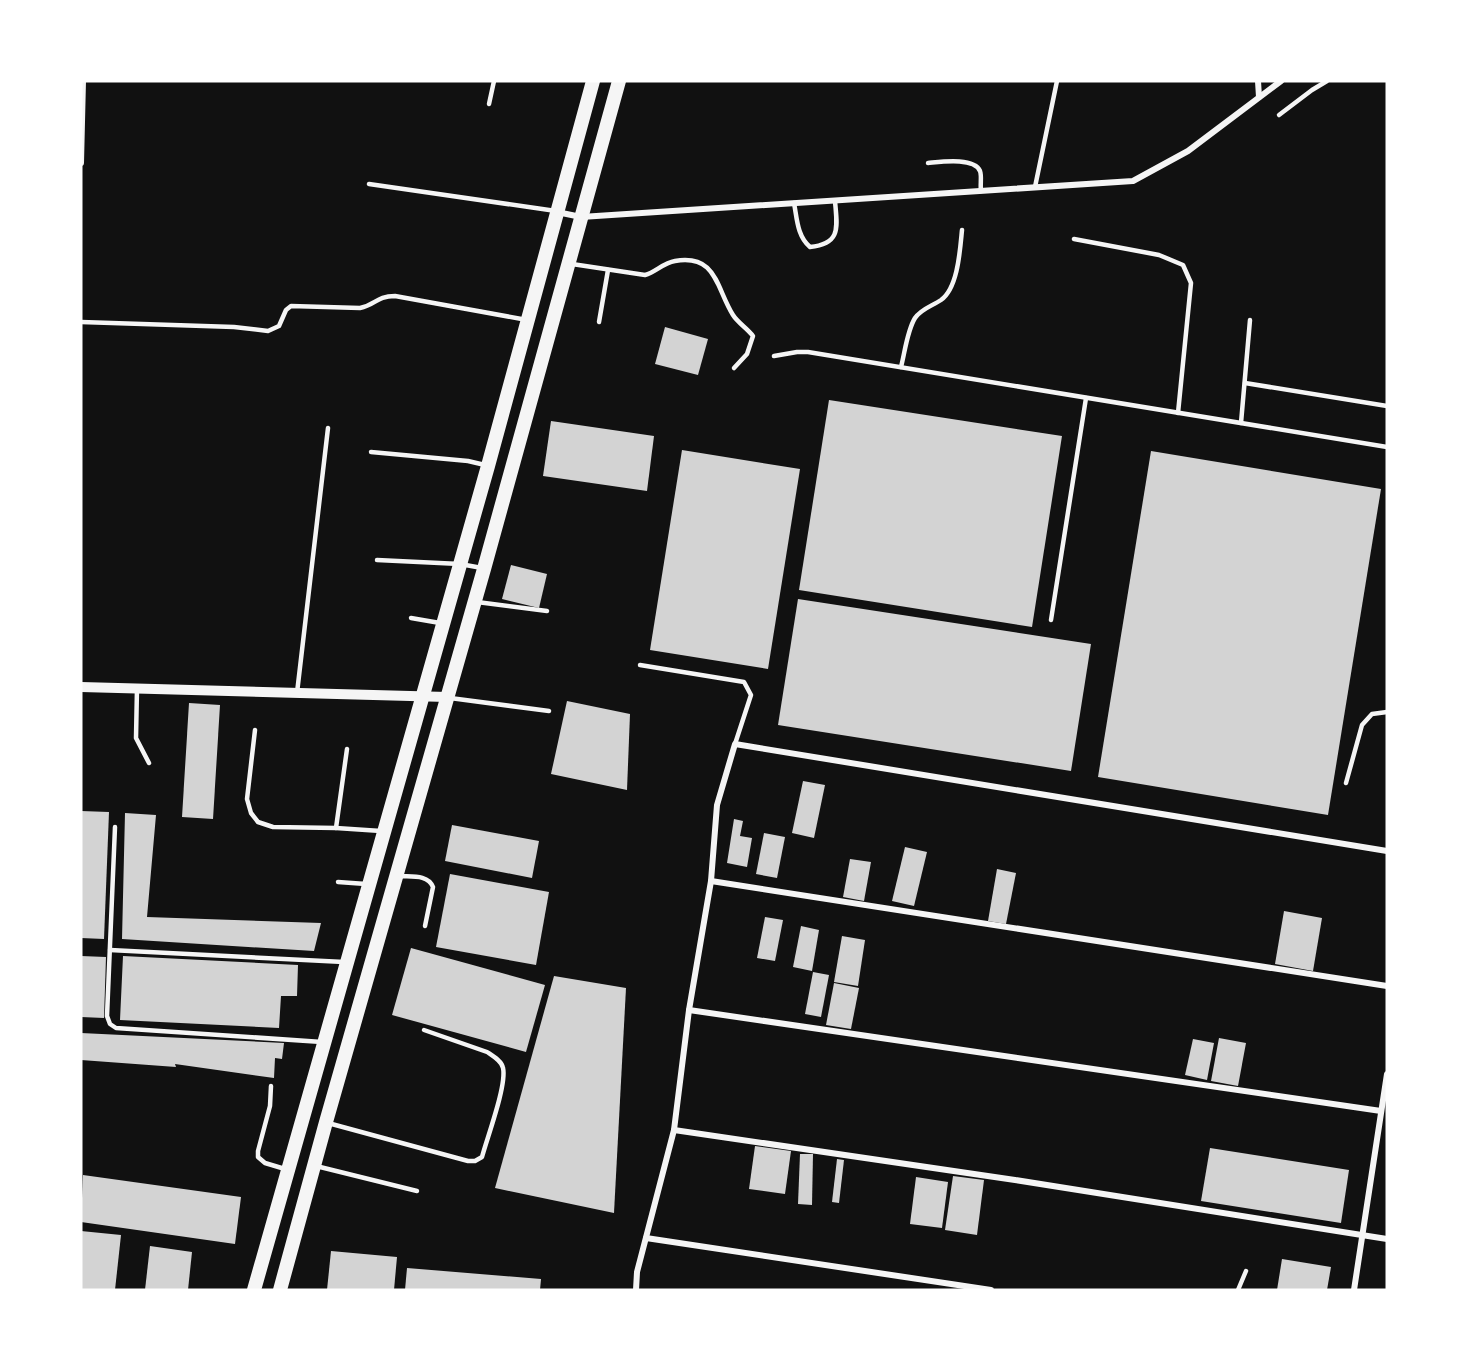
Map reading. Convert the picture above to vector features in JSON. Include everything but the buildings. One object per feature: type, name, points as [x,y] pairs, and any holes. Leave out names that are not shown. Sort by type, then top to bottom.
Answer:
[{"type":"main road","points":[[254,1290],[488,466],[593,81]]},
{"type":"main road","points":[[280,1290],[619,81]]},
{"type":"street","points":[[81,163],[83,81]]},
{"type":"street","points":[[1258,81],[1259,98]]},
{"type":"street","points":[[557,211],[581,218],[1133,181],[1188,151],[1281,81]]},
{"type":"street","points":[[81,687],[447,698]]},
{"type":"street","points":[[636,1290],[637,1272],[674,1130],[689,1010],[711,881],[717,805],[735,744],[1387,851]]},
{"type":"street","points":[[711,881],[1387,986]]},
{"type":"street","points":[[689,1010],[1381,1111]]},
{"type":"street","points":[[1354,1290],[1387,1074]]},
{"type":"street","points":[[674,1130],[1015,1180],[1387,1239]]},
{"type":"street","points":[[646,1238],[991,1290]]},
{"type":"lane","points":[[489,104],[494,81]]},
{"type":"lane","points":[[1035,187],[1057,81]]},
{"type":"lane","points":[[1279,115],[1327,81]]},
{"type":"lane","points":[[928,163],[974,164],[980,171],[981,191]]},
{"type":"lane","points":[[369,184],[557,211]]},
{"type":"lane","points":[[794,203],[799,231],[804,242],[810,246],[820,246],[836,234],[835,201]]},
{"type":"lane","points":[[901,367],[914,320],[920,311],[944,298],[951,289],[962,230]]},
{"type":"lane","points":[[1074,239],[1159,255],[1183,265],[1191,283],[1178,413]]},
{"type":"lane","points":[[569,263],[645,275],[652,273],[662,265],[687,260],[699,262],[710,268],[735,318],[753,336],[747,354],[734,368]]},
{"type":"lane","points":[[599,322],[608,270]]},
{"type":"lane","points":[[81,322],[234,327],[268,332],[279,326],[286,310],[291,306],[360,308],[367,307],[381,296],[395,296],[528,320]]},
{"type":"lane","points":[[1241,423],[1250,320]]},
{"type":"lane","points":[[774,356],[808,352],[1387,447]]},
{"type":"lane","points":[[1245,383],[1387,406]]},
{"type":"lane","points":[[1051,620],[1086,398]]},
{"type":"lane","points":[[297,693],[327,428]]},
{"type":"lane","points":[[371,452],[488,466]]},
{"type":"lane","points":[[377,560],[460,564],[484,569]]},
{"type":"lane","points":[[475,601],[547,611]]},
{"type":"lane","points":[[411,618],[443,623]]},
{"type":"lane","points":[[640,665],[744,682],[751,695],[735,744]]},
{"type":"lane","points":[[136,688],[136,738],[149,764]]},
{"type":"lane","points":[[447,698],[549,711]]},
{"type":"lane","points":[[1346,783],[1362,725],[1372,714],[1387,712]]},
{"type":"lane","points":[[255,730],[247,799],[251,813],[258,822],[273,827],[384,831]]},
{"type":"lane","points":[[336,828],[347,749]]},
{"type":"lane","points":[[115,827],[107,1016],[110,1024],[116,1028],[324,1042]]},
{"type":"lane","points":[[396,876],[422,877],[432,883],[425,926]]},
{"type":"lane","points":[[338,882],[369,885]]},
{"type":"lane","points":[[110,950],[347,962]]},
{"type":"lane","points":[[326,1122],[468,1161],[475,1161],[482,1157],[504,1082],[503,1067],[487,1052],[424,1030]]},
{"type":"lane","points":[[271,1086],[270,1106],[258,1157],[265,1163],[287,1170]]},
{"type":"lane","points":[[314,1165],[417,1191]]},
{"type":"lane","points":[[1238,1290],[1246,1271]]}]
